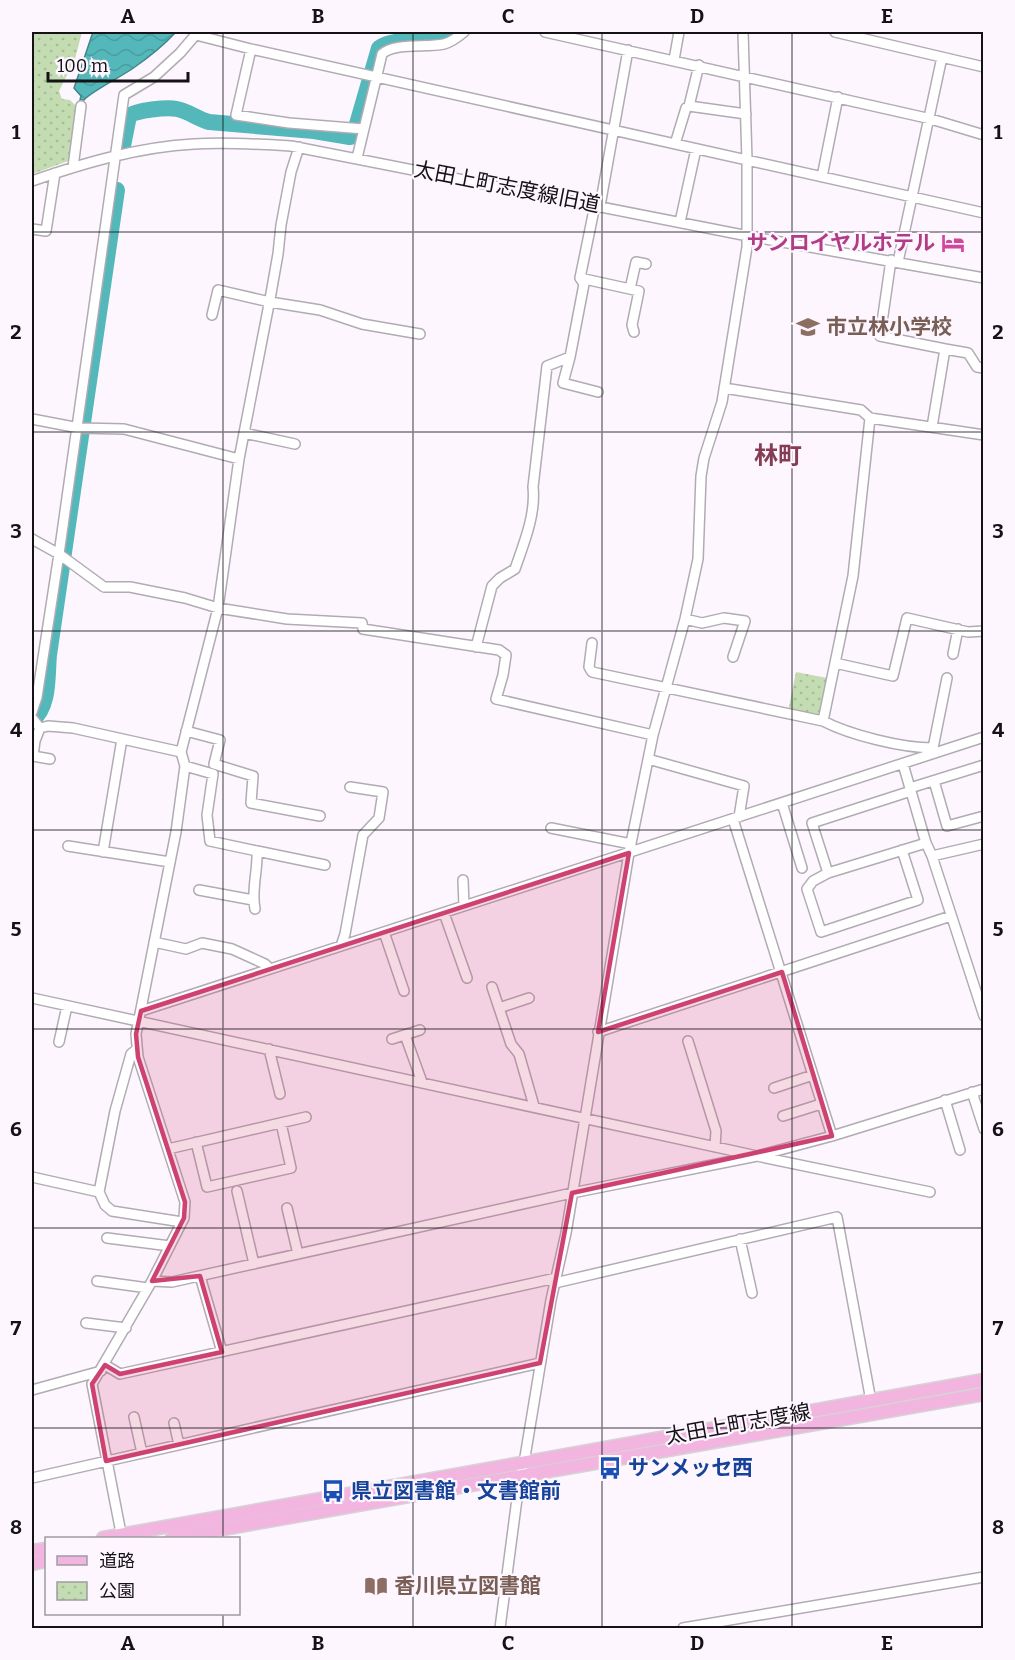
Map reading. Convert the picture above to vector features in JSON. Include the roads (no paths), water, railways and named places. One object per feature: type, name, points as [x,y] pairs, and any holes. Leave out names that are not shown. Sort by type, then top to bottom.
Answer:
[{"type":"main road","name":"太田上町志度線","points":[[182,1537],[984,1380]]},
{"type":"main road","name":"太田上町志度線","points":[[121,1537],[984,1394]]},
{"type":"street","points":[[357,158],[359,128],[372,76],[382,54],[386,50],[442,45],[451,42],[465,32]]},
{"type":"street","points":[[546,32],[838,97],[931,119],[984,135]]},
{"type":"street","points":[[674,60],[679,32]]},
{"type":"street","points":[[500,1629],[522,1469],[572,1193],[630,848],[653,735],[685,619],[698,559],[701,477],[704,458],[722,402],[748,236],[743,32]]},
{"type":"street","points":[[835,32],[984,67]]},
{"type":"street","points":[[32,712],[37,697],[81,428],[124,95],[154,77],[180,53],[197,33],[252,49],[984,213]]},
{"type":"street","points":[[252,49],[236,115],[289,123],[359,128]]},
{"type":"street","points":[[598,392],[563,384],[584,284],[580,278],[614,130],[628,50]]},
{"type":"street","points":[[942,57],[931,119],[895,261],[880,336],[968,353],[977,367],[984,368]]},
{"type":"street","points":[[675,144],[686,108],[689,106],[699,65]]},
{"type":"street","points":[[822,177],[838,97]]},
{"type":"street","points":[[73,167],[81,106]]},
{"type":"street","points":[[689,106],[746,114]]},
{"type":"street","name":"太田上町志度線旧道","points":[[32,181],[115,156],[192,144],[233,143],[299,147],[748,236],[984,278]]},
{"type":"street","points":[[121,1537],[92,1384],[150,1284],[186,1211],[137,1049],[136,1034],[170,862],[185,766],[181,752],[218,608],[239,459],[270,302],[284,205],[299,147]]},
{"type":"street","points":[[680,222],[696,149]]},
{"type":"street","points":[[32,229],[51,232],[55,173]]},
{"type":"street","points":[[630,289],[636,262],[646,264]]},
{"type":"street","points":[[580,278],[639,291],[632,325],[634,332]]},
{"type":"street","points":[[212,315],[218,290],[320,310],[362,324],[420,334]]},
{"type":"street","points":[[932,427],[945,349]]},
{"type":"street","points":[[476,647],[492,586],[515,569],[535,500],[533,487],[547,366],[570,357]]},
{"type":"street","points":[[724,388],[861,410],[870,418],[984,435]]},
{"type":"street","points":[[823,721],[853,576],[870,418]]},
{"type":"street","points":[[32,419],[81,428],[124,429],[239,459]]},
{"type":"street","points":[[244,433],[295,444]]},
{"type":"street","points":[[32,539],[60,554],[104,586],[130,587],[185,598],[218,608],[287,619],[362,623],[363,629],[499,650],[506,655],[496,699],[653,735]]},
{"type":"street","points":[[685,619],[702,623],[724,618],[746,621],[733,657]]},
{"type":"street","points":[[835,663],[893,676],[907,618],[968,632],[984,631]]},
{"type":"street","points":[[953,654],[958,629]]},
{"type":"street","points":[[592,643],[589,667],[592,672],[823,721],[872,738],[934,750]]},
{"type":"street","points":[[934,750],[947,678]]},
{"type":"street","points":[[50,759],[32,757],[36,724],[73,728],[181,752]]},
{"type":"street","points":[[186,731],[220,740],[214,764],[253,776],[252,803],[320,816]]},
{"type":"street","points":[[141,1011],[444,913],[630,848],[736,818],[903,764],[934,750],[984,737]]},
{"type":"street","points":[[103,852],[122,739]]},
{"type":"street","points":[[648,759],[744,786],[736,818],[832,1136]]},
{"type":"street","points":[[903,764],[926,843],[983,1014]]},
{"type":"street","points":[[828,873],[812,823],[984,765]]},
{"type":"street","points":[[185,766],[213,774],[207,815],[210,841],[326,865]]},
{"type":"street","points":[[934,781],[947,826],[984,816]]},
{"type":"street","points":[[341,946],[363,835],[380,818],[388,793],[350,787]]},
{"type":"street","points":[[782,803],[802,868]]},
{"type":"street","points":[[551,828],[630,848]]},
{"type":"street","points":[[902,850],[918,900],[821,932],[807,890],[813,881],[828,873],[902,850],[926,843]]},
{"type":"street","points":[[932,856],[984,844]]},
{"type":"street","points":[[68,846],[170,862]]},
{"type":"street","points":[[199,890],[254,904],[258,868],[257,851]]},
{"type":"street","points":[[463,880],[464,906]]},
{"type":"street","points":[[444,913],[467,978]]},
{"type":"street","points":[[598,1032],[951,916]]},
{"type":"street","points":[[384,932],[404,990]]},
{"type":"street","points":[[154,942],[186,949],[202,943],[232,949],[265,964],[270,969]]},
{"type":"street","points":[[492,987],[511,1044],[519,1054],[534,1106]]},
{"type":"street","points":[[32,998],[930,1192]]},
{"type":"street","points":[[499,1008],[529,998]]},
{"type":"street","points":[[59,1042],[68,1006]]},
{"type":"street","points":[[392,1039],[420,1030]]},
{"type":"street","points":[[405,1035],[422,1082]]},
{"type":"street","points":[[688,1041],[717,1131],[716,1147]]},
{"type":"street","points":[[137,1049],[131,1054],[115,1111],[99,1192],[105,1205],[112,1211],[182,1222]]},
{"type":"street","points":[[269,1049],[280,1094]]},
{"type":"street","points":[[774,1088],[813,1076]]},
{"type":"street","points":[[97,1281],[150,1284],[172,1282],[572,1193],[757,1156],[832,1136],[984,1089]]},
{"type":"street","points":[[972,1092],[984,1129]]},
{"type":"street","points":[[945,1100],[960,1150]]},
{"type":"street","points":[[783,1116],[821,1104]]},
{"type":"street","points":[[168,1149],[306,1117]]},
{"type":"street","points":[[196,1142],[207,1187],[291,1168],[281,1123]]},
{"type":"street","points":[[32,1177],[99,1192]]},
{"type":"street","points":[[237,1191],[254,1264]]},
{"type":"street","points":[[287,1208],[298,1254]]},
{"type":"street","points":[[32,1390],[103,1368],[120,1374],[555,1281],[837,1217],[871,1401]]},
{"type":"street","points":[[107,1238],[170,1246]]},
{"type":"street","points":[[740,1239],[752,1293]]},
{"type":"street","points":[[200,1276],[222,1352]]},
{"type":"street","points":[[86,1323],[126,1328]]},
{"type":"street","points":[[32,1478],[540,1363]]},
{"type":"street","points":[[135,1417],[142,1453]]},
{"type":"street","points":[[174,1423],[179,1445]]},
{"type":"street","points":[[683,1629],[984,1577]]},
{"type":"water","points":[[93,32],[176,32],[138,65],[84,100],[80,100],[81,96],[74,88]]},
{"type":"waterway","points":[[123,146],[129,116],[166,108],[181,110],[209,122],[314,131],[350,137],[357,124],[379,48],[397,42],[437,40],[455,32]]},
{"type":"waterway","points":[[32,721],[38,715],[45,699],[49,655],[117,190]]},
{"type":"place","name":"サンロイヤルホテル","points":[[953,243]]},
{"type":"place","name":"市立林小学校","points":[[808,327]]},
{"type":"place","name":"サンメッセ西","points":[[610,1468]]},
{"type":"place","name":"県立図書館・文書館前","points":[[333,1491]]},
{"type":"place","name":"香川県立図書館","points":[[376,1586]]},
{"type":"district","name":"林町","points":[[778,456]]}]
